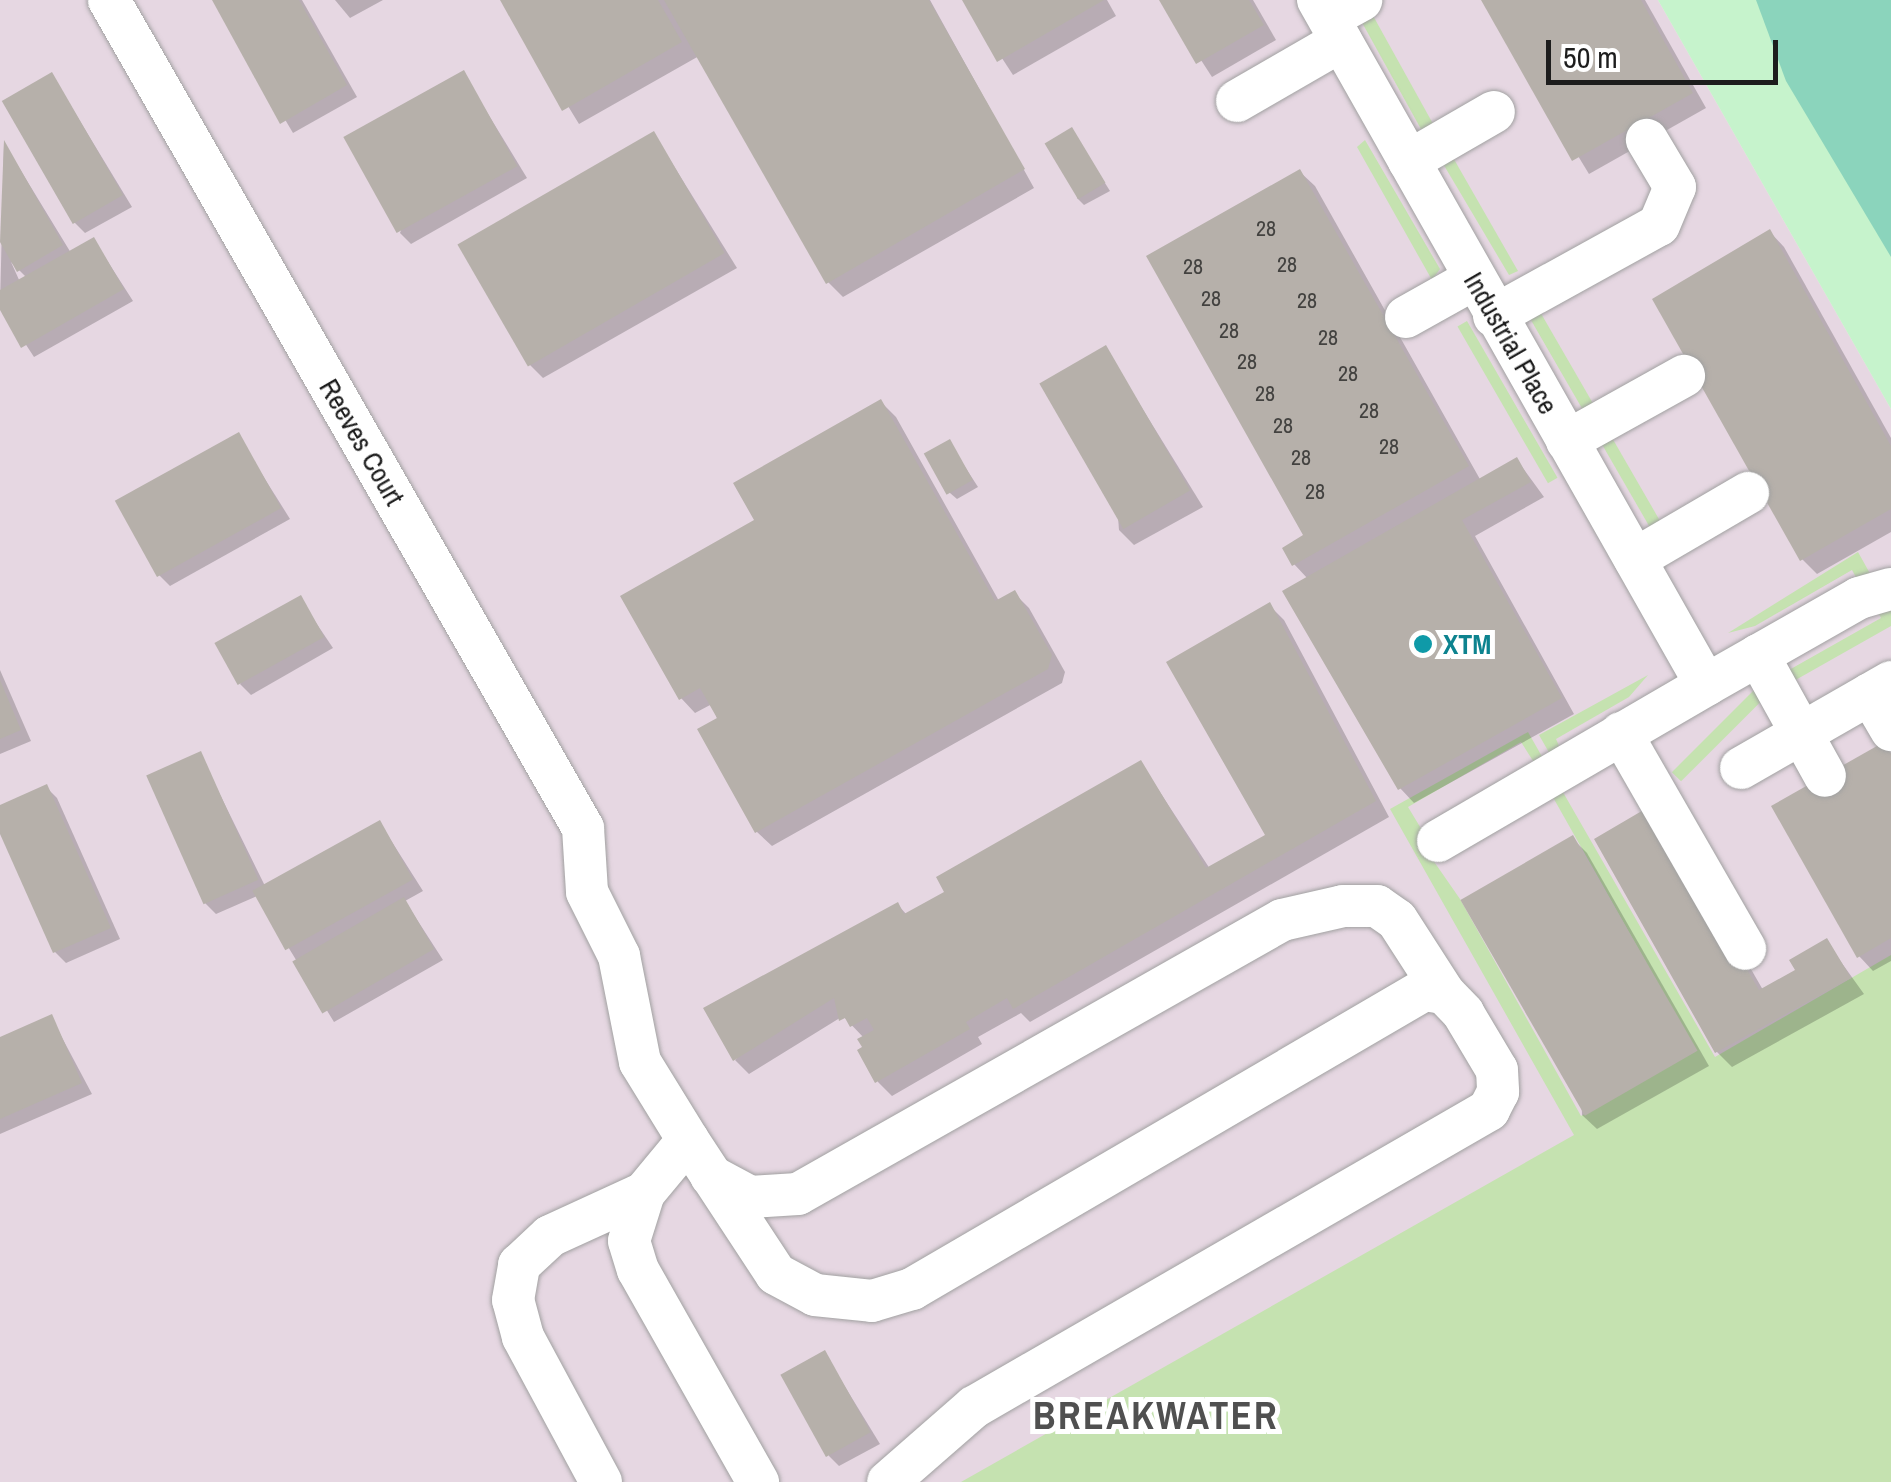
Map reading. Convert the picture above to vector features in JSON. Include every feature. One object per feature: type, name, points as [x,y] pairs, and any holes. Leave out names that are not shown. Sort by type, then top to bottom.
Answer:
[{"type":"street","name":"Reeves Court","points":[[108,0],[583,828],[587,892],[619,956],[640,1062],[700,1158]]},
{"type":"street","points":[[1237,101],[1337,15]]},
{"type":"street","name":"Industrial Place","points":[[1337,15],[1408,161],[1706,685]]},
{"type":"street","points":[[1408,161],[1494,112]]},
{"type":"street","points":[[1494,316],[1659,225],[1675,187],[1647,140]]},
{"type":"street","points":[[1406,317],[1474,278]]},
{"type":"street","points":[[1567,441],[1684,376]]},
{"type":"street","points":[[1635,558],[1748,493]]},
{"type":"street","points":[[1438,841],[1758,655],[1875,593]]},
{"type":"street","points":[[1758,655],[1825,776]]},
{"type":"street","points":[[1741,768],[1801,732],[1884,702]]},
{"type":"street","points":[[1621,733],[1746,950]]},
{"type":"street","points":[[700,1158],[750,1197],[798,1194],[1282,920],[1343,906],[1377,906],[1397,920],[1497,1070],[1498,1092],[1489,1110],[974,1407],[888,1482]]},
{"type":"street","points":[[700,1158],[776,1274],[815,1295],[872,1301],[912,1289],[1424,990],[1444,993]]},
{"type":"street","points":[[601,1482],[522,1337],[513,1300],[518,1265],[550,1236],[644,1193],[700,1158]]},
{"type":"street","points":[[644,1193],[630,1241],[638,1270],[758,1482]]},
{"type":"shaded area","points":[[0,0],[1658,0],[1891,409],[1891,1482],[0,1482]]},
{"type":"green space","points":[[1658,0],[1891,0],[1891,409]]},
{"type":"green space","points":[[1756,0],[1891,0],[1891,257],[1786,81]]},
{"type":"green space","points":[[1371,12],[1435,128],[1424,135],[1360,18]]},
{"type":"green space","points":[[1365,140],[1440,269],[1432,280],[1357,147]]},
{"type":"green space","points":[[1451,154],[1518,271],[1509,275],[1442,162]]},
{"type":"green space","points":[[1539,310],[1596,410],[1586,416],[1529,316]]},
{"type":"green space","points":[[1467,321],[1558,478],[1548,483],[1457,326]]},
{"type":"green space","points":[[1611,436],[1664,529],[1654,535],[1601,442]]},
{"type":"green space","points":[[1858,552],[1877,586],[1862,588],[1852,570],[1755,626],[1728,633]]},
{"type":"green space","points":[[1875,606],[1891,611],[1891,626],[1792,682],[1789,670],[1881,618]]},
{"type":"green space","points":[[1648,675],[1629,697],[1556,739],[1560,748],[1551,756],[1539,735]]},
{"type":"green space","points":[[1756,688],[1765,697],[1681,781],[1672,772]]},
{"type":"green space","points":[[1528,732],[1544,760],[1535,764],[1521,742],[1408,807],[1425,835],[1419,840],[1460,899],[1581,1116],[1696,1051],[1550,792],[1560,787],[1715,1057],[1891,955],[1891,1482],[961,1482],[1574,1135],[1390,809]]},
{"type":"building","points":[[212,0],[299,0],[347,85],[280,124]]},
{"type":"building","points":[[500,0],[658,0],[682,42],[562,111]]},
{"type":"building","points":[[664,0],[929,0],[1025,169],[826,284]]},
{"type":"building","points":[[962,0],[1104,0],[997,62]]},
{"type":"building","points":[[1159,0],[1249,0],[1264,25],[1196,64]]},
{"type":"building","points":[[1481,0],[1641,0],[1693,93],[1572,161]]},
{"type":"building","points":[[464,70],[517,166],[397,233],[343,137]]},
{"type":"building","points":[[52,72],[123,195],[73,224],[2,101]]},
{"type":"building","points":[[1072,127],[1105,183],[1078,199],[1045,143]]},
{"type":"building","points":[[654,131],[724,253],[528,367],[457,244]]},
{"type":"building","points":[[4,140],[63,245],[17,272],[0,242]]},
{"type":"building","points":[[1300,169],[1469,466],[1292,566],[1282,548],[1303,535],[1146,256]]},
{"type":"building","points":[[1770,229],[1891,446],[1891,509],[1800,561],[1652,299]]},
{"type":"building","points":[[94,237],[124,289],[21,348],[0,310],[0,290]]},
{"type":"building","points":[[1106,345],[1190,490],[1123,529],[1039,384]]},
{"type":"building","points":[[881,399],[995,601],[1015,590],[1052,655],[1048,669],[755,833],[697,729],[717,718],[700,688],[679,700],[620,596],[754,520],[733,483]]},
{"type":"building","points":[[239,432],[281,508],[157,577],[115,501]]},
{"type":"building","points":[[950,439],[973,480],[947,495],[924,454]]},
{"type":"building","name":"XTM","points":[[1517,457],[1531,482],[1462,520],[1562,698],[1398,790],[1282,591]]},
{"type":"building","points":[[301,595],[324,637],[238,685],[214,643]]},
{"type":"building","points":[[1270,602],[1376,801],[1013,1009],[1007,998],[966,1022],[970,1029],[875,1083],[857,1050],[862,1047],[857,1039],[874,1030],[867,1018],[850,1027],[845,1018],[839,1021],[834,998],[733,1061],[703,1008],[898,902],[904,914],[944,892],[936,877],[1141,760],[1206,868],[1265,835],[1166,662]]},
{"type":"building","points":[[0,680],[21,730],[0,739]]},
{"type":"building","points":[[1884,742],[1891,754],[1891,938],[1857,958],[1771,806]]},
{"type":"building","points":[[201,751],[258,880],[204,904],[146,775]]},
{"type":"building","points":[[47,784],[111,928],[53,953],[0,834],[0,805]]},
{"type":"building","points":[[1652,805],[1759,990],[1795,970],[1789,960],[1827,938],[1851,978],[1715,1053],[1594,839]]},
{"type":"building","points":[[380,820],[413,879],[285,950],[252,891]]},
{"type":"building","points":[[1573,835],[1698,1051],[1585,1116],[1460,900]]},
{"type":"building","points":[[404,897],[434,949],[322,1013],[292,962]]},
{"type":"building","points":[[52,1014],[82,1083],[0,1119],[0,1037]]},
{"type":"building","points":[[825,1350],[871,1432],[826,1457],[780,1375]]},
{"type":"place","name":"XTM","points":[[1423,644]]},
{"type":"district","name":"BREAKWATER","points":[[1156,1416]]}]
